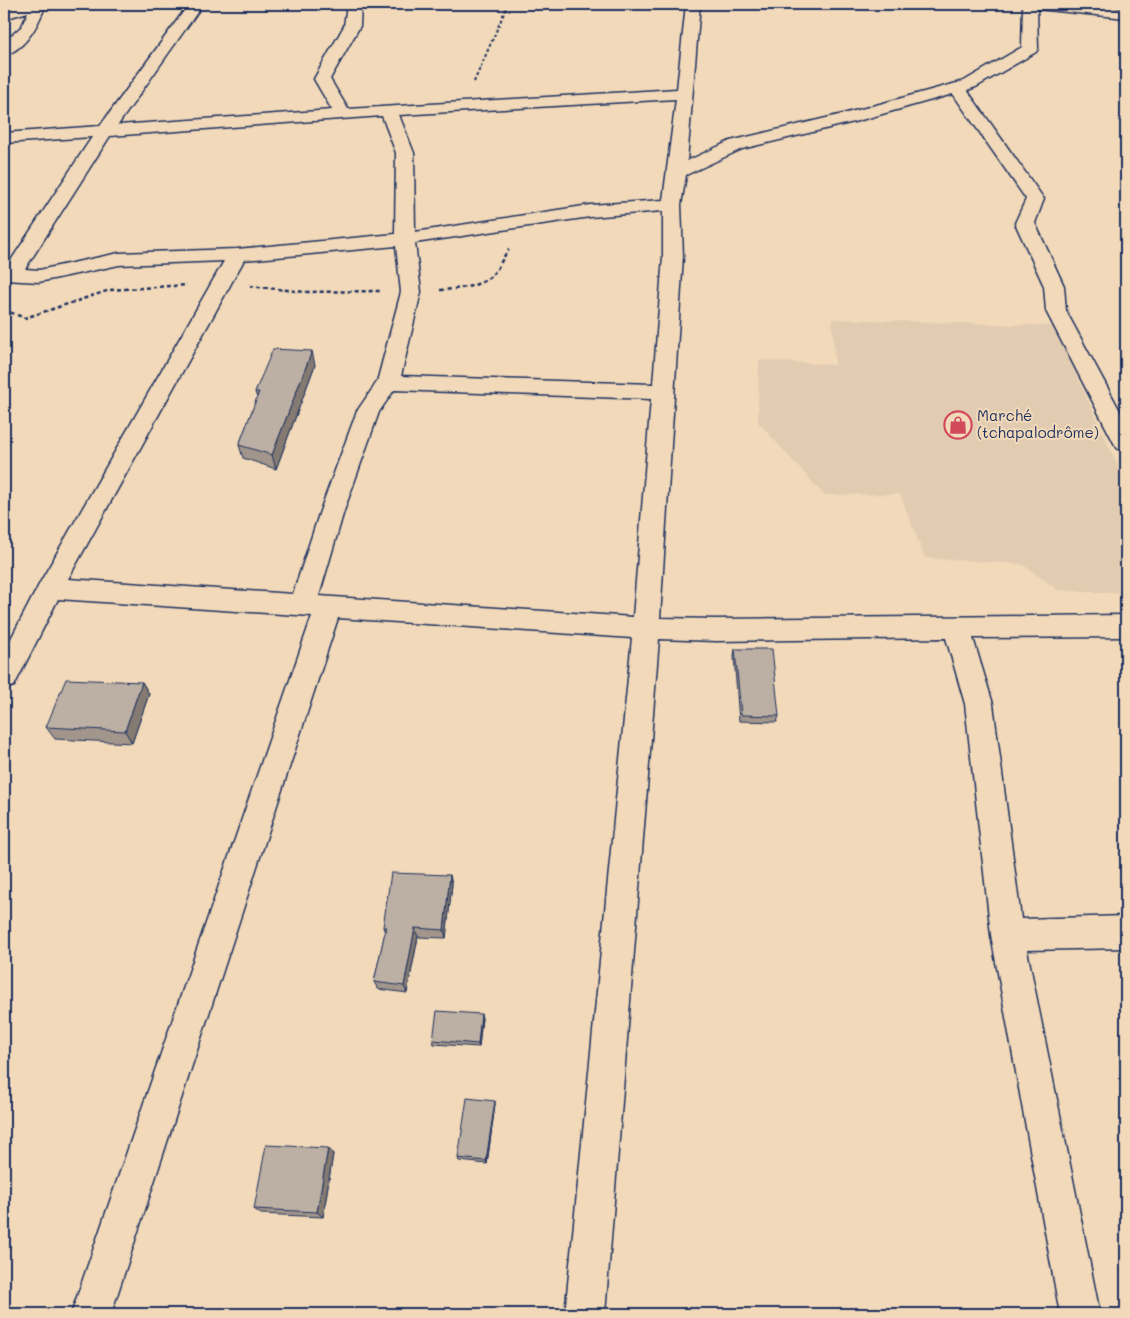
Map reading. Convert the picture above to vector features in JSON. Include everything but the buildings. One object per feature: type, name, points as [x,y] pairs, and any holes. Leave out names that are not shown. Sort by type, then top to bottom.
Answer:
[{"type":"street","points":[[4,14],[39,4]]},
{"type":"street","points":[[4,50],[29,28],[39,4]]},
{"type":"street","points":[[8,274],[104,132],[196,4]]},
{"type":"street","points":[[342,114],[338,102],[326,92],[322,79],[352,26],[354,4]]},
{"type":"street","points":[[585,1314],[646,628],[674,256],[672,205],[677,172],[693,4]]},
{"type":"street","points":[[677,172],[736,145],[848,118],[970,84],[1030,49],[1031,4],[1126,13]]},
{"type":"street","points":[[957,88],[1035,199],[1026,223],[1054,286],[1056,312],[1126,443]]},
{"type":"street","points":[[4,138],[459,106],[684,93]]},
{"type":"street","points":[[90,1314],[316,605],[332,510],[368,411],[388,383],[411,292],[406,239],[405,154],[389,112]]},
{"type":"street","points":[[8,274],[39,276],[119,259],[237,255],[406,239],[590,211],[672,205]]},
{"type":"street","points":[[4,678],[50,588],[237,255]]},
{"type":"street","points":[[388,383],[664,392]]},
{"type":"street","points":[[50,588],[646,628],[716,630],[1126,626]]},
{"type":"street","points":[[956,627],[979,704],[1008,935],[1080,1314]]},
{"type":"street","points":[[4,634],[30,628]]},
{"type":"street","points":[[1008,935],[1126,932]]},
{"type":"path","points":[[459,106],[481,70],[508,4]]},
{"type":"shaded area","points":[[832,319],[1054,326],[1126,484],[1126,594],[1058,590],[1022,564],[925,558],[900,494],[824,495],[758,422],[759,360],[835,365]]},
{"type":"place","name":"Marché (tchapalodrôme)","points":[[958,425]]}]
